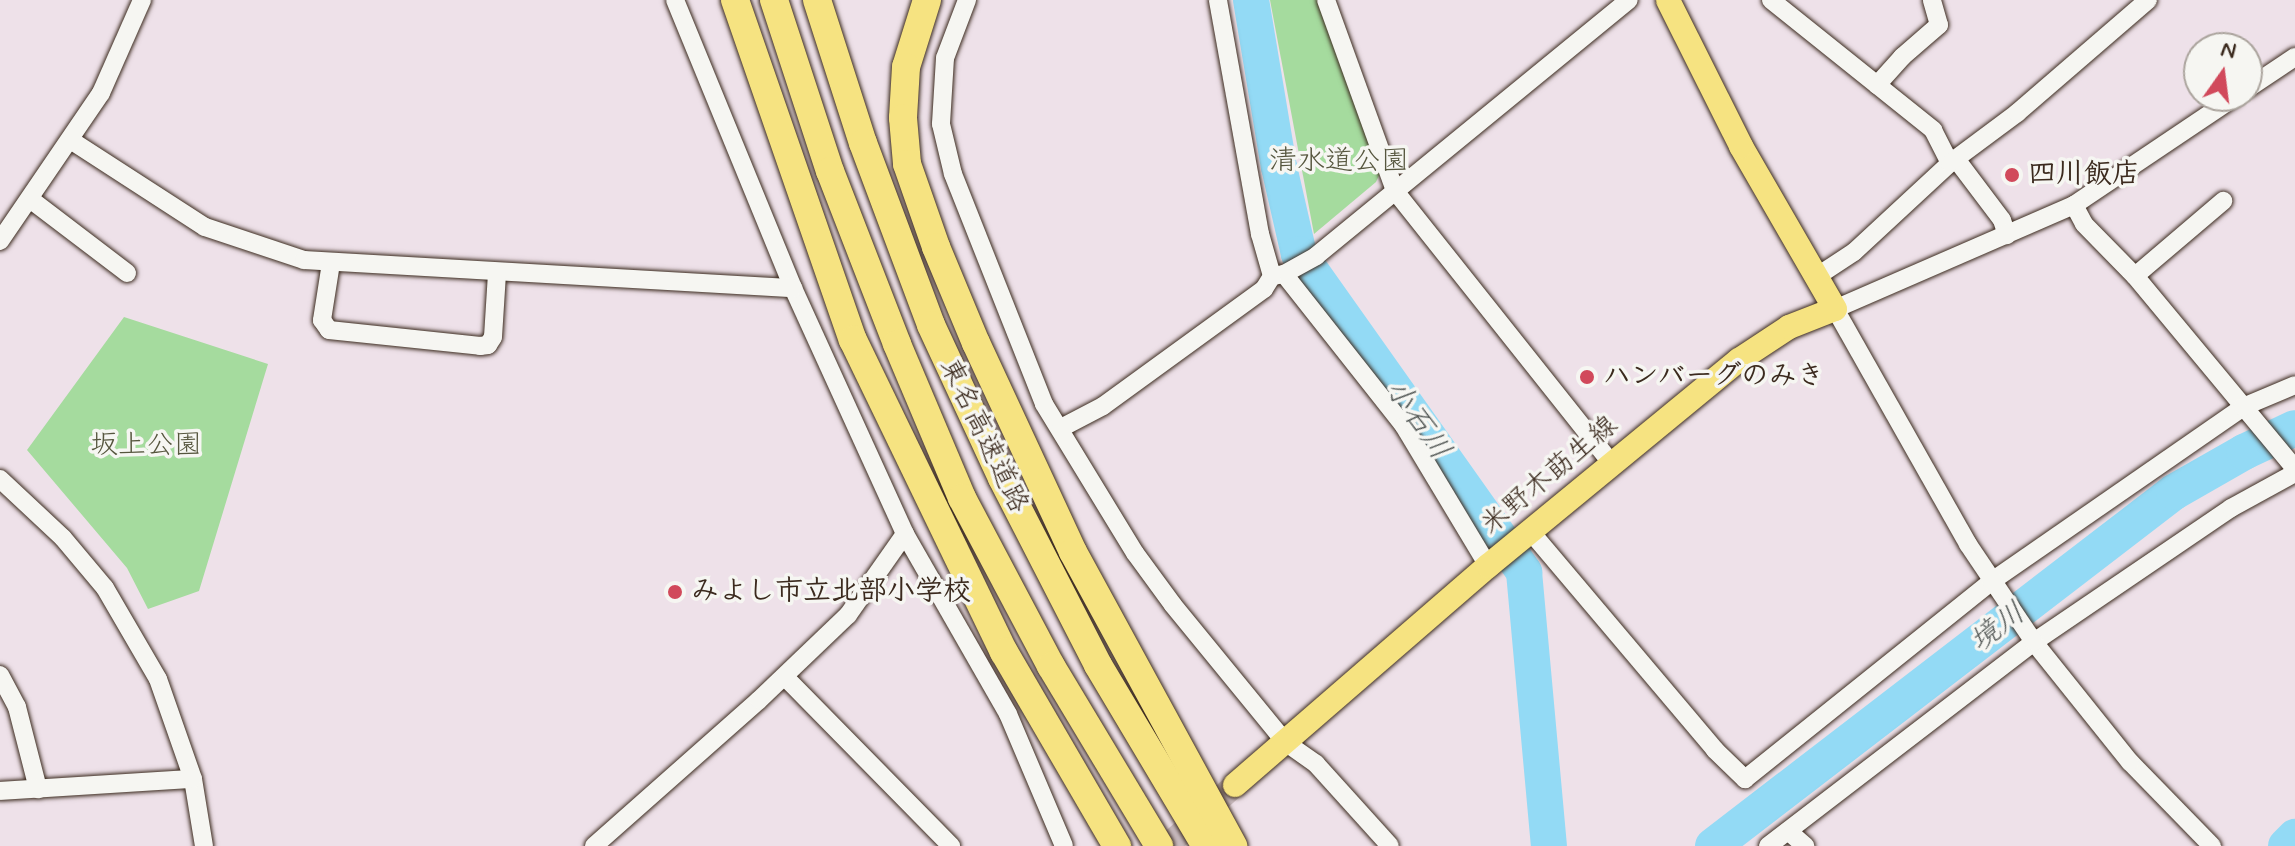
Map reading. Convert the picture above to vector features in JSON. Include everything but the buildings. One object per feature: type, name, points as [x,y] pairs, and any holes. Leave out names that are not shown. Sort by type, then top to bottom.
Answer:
[{"type":"highway","points":[[735,0],[853,340],[1004,652],[1117,846]]},
{"type":"highway","name":"東名高速道路","points":[[774,0],[830,171],[897,344],[962,498],[1051,666],[1159,846]]},
{"type":"highway","name":"東名高速道路","points":[[817,0],[863,143],[931,325],[1002,478],[1098,665],[1206,846]]},
{"type":"highway","points":[[924,6],[906,67],[903,118],[907,164],[936,247],[976,343],[1073,552],[1233,846]]},
{"type":"main road","points":[[1668,0],[1741,146],[1835,309]]},
{"type":"main road","name":"米野木莇生線","points":[[1235,785],[1611,463],[1739,360],[1789,327],[1835,309]]},
{"type":"street","points":[[0,241],[72,141],[101,93],[142,0]]},
{"type":"street","points":[[675,0],[793,288],[905,534],[1008,714],[1064,846]]},
{"type":"street","points":[[967,0],[945,58],[941,124],[953,174],[1044,404],[1135,553],[1285,742],[1316,764],[1390,846]]},
{"type":"street","points":[[1218,0],[1260,234],[1272,266],[1283,273],[1404,426],[1489,566]]},
{"type":"street","points":[[1326,0],[1395,191],[1611,463]]},
{"type":"street","points":[[1061,428],[1103,406],[1283,273],[1316,256],[1629,0]]},
{"type":"street","points":[[1771,0],[1933,130],[1953,161],[2002,220],[2007,235]]},
{"type":"street","points":[[1877,85],[1902,57],[1939,25],[1932,0]]},
{"type":"street","points":[[1816,277],[1854,252],[1953,161],[2017,113],[2148,0]]},
{"type":"street","points":[[2263,78],[2295,57]]},
{"type":"street","points":[[2212,112],[2074,205],[1835,309],[1992,581],[2034,642],[2130,762],[2212,846]]},
{"type":"street","points":[[72,141],[205,227],[304,260],[497,274],[793,288]]},
{"type":"street","points":[[30,199],[127,273]]},
{"type":"street","points":[[2135,276],[2223,201]]},
{"type":"street","points":[[1768,846],[2034,642],[2231,508],[2294,469],[2135,276],[2084,224],[2074,205]]},
{"type":"street","points":[[331,263],[322,320],[329,330],[480,346],[488,345],[493,337],[497,274]]},
{"type":"street","points":[[1528,534],[1715,750],[1745,779],[1992,581],[2246,410],[2295,385]]},
{"type":"street","points":[[0,479],[63,538],[105,588],[158,679],[193,779],[204,846]]},
{"type":"street","points":[[594,846],[785,677],[848,615],[905,534]]},
{"type":"street","points":[[0,675],[17,707],[38,789]]},
{"type":"street","points":[[785,677],[951,846]]},
{"type":"street","points":[[0,791],[193,779]]},
{"type":"street","points":[[1788,831],[1805,846]]},
{"type":"green space","name":"清水道公園","points":[[1270,0],[1320,0],[1382,169],[1376,182],[1314,234]]},
{"type":"green space","name":"坂上公園","points":[[124,317],[268,364],[199,591],[148,609],[127,568],[27,450]]},
{"type":"water","points":[[1552,773],[1557,846],[1536,846],[1531,774]]},
{"type":"water","points":[[1742,813],[1753,826],[1727,846],[1700,846]]},
{"type":"waterway","name":"小石川","points":[[1251,0],[1279,167],[1299,254],[1524,572],[1549,846]]},
{"type":"waterway","name":"境川","points":[[1713,846],[2174,492],[2244,452],[2295,428]]},
{"type":"waterway","points":[[2286,846],[2295,837]]},
{"type":"tunnel","points":[[1167,846],[1235,785]]},
{"type":"place","name":"四川飯店","points":[[2012,175]]},
{"type":"place","name":"ハンバーグのみき","points":[[1587,377]]},
{"type":"place","name":"みよし市立北部小学校","points":[[675,592]]}]
